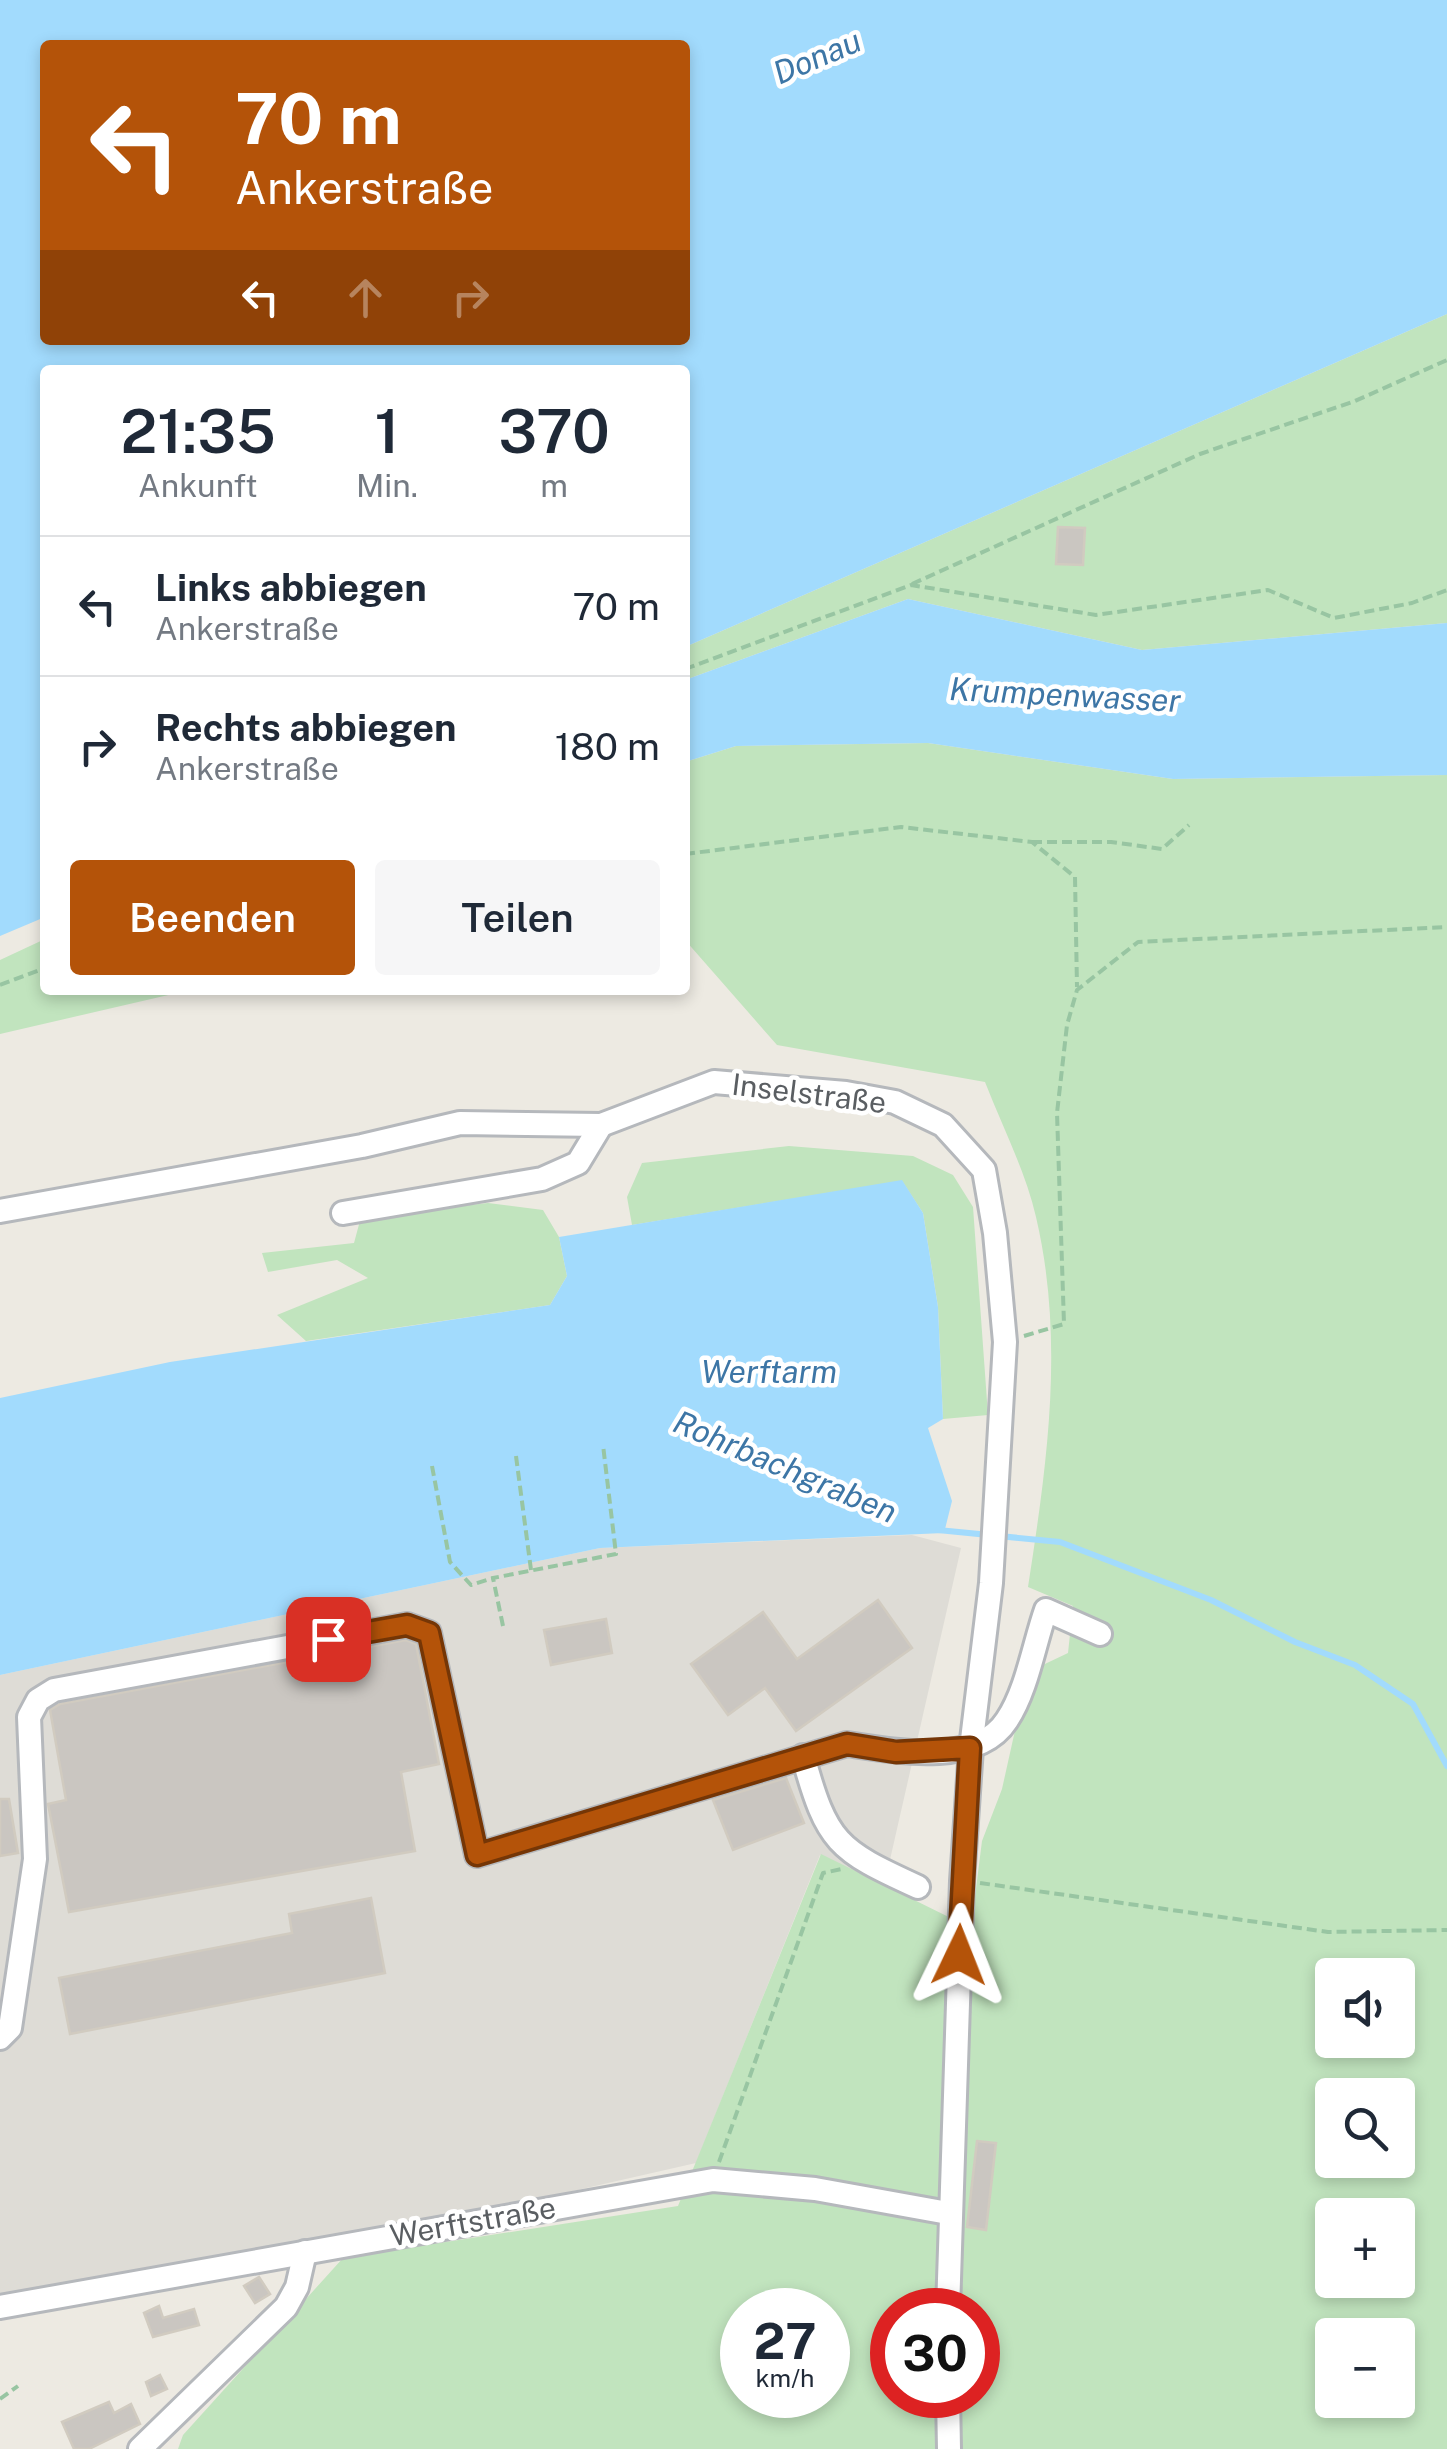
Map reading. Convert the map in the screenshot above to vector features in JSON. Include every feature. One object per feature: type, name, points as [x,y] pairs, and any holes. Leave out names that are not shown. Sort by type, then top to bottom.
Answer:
[{"type":"street","name":"Inselstraße","points":[[0,1211],[362,1146],[460,1123],[601,1125],[714,1082],[895,1102],[943,1126],[984,1170],[995,1233],[1005,1342],[991,1584],[970,1748]]},
{"type":"street","points":[[343,1214],[542,1179],[578,1163],[601,1125]]},
{"type":"street","points":[[0,2038],[10,2028],[36,1859],[29,1717],[38,1700],[54,1690],[407,1625],[429,1633],[477,1855],[847,1744],[896,1752],[970,1748],[991,1739],[1008,1719],[1046,1610],[1100,1634]]},
{"type":"street","points":[[948,2288],[948,2213],[970,1748]]},
{"type":"street","points":[[803,1756],[818,1812],[834,1840],[865,1863],[918,1887]]},
{"type":"street","name":"Werftstraße","points":[[0,2307],[713,2180],[814,2189],[948,2213]]},
{"type":"street","points":[[140,2449],[286,2308],[297,2288],[305,2252]]},
{"type":"street","points":[[948,2418],[949,2449]]},
{"type":"path","points":[[690,667],[911,585],[1200,454],[1356,401],[1447,360]]},
{"type":"path","points":[[911,585],[1096,615],[1268,590],[1334,618],[1412,602],[1447,590]]},
{"type":"path","points":[[690,853],[901,827],[1032,842],[1111,842],[1162,849],[1190,825]]},
{"type":"path","points":[[1005,1342],[1064,1324],[1057,1113],[1067,1024],[1077,990],[1074,877],[1032,842]]},
{"type":"path","points":[[1077,990],[1138,942],[1447,928]]},
{"type":"path","points":[[0,985],[40,970]]},
{"type":"path","points":[[432,1466],[450,1562],[471,1584],[616,1554],[604,1445]]},
{"type":"path","points":[[516,1456],[531,1570]]},
{"type":"path","points":[[493,1578],[503,1626]]},
{"type":"path","points":[[713,2180],[823,1873],[865,1863]]},
{"type":"path","points":[[962,1881],[1328,1932],[1447,1930]]},
{"type":"path","points":[[0,2400],[18,2386]]},
{"type":"shaded area","points":[[912,1535],[961,1548],[884,1886],[820,1855],[696,2163],[551,2196],[0,2295],[0,1675],[600,1548]]},
{"type":"green space","points":[[1447,314],[1447,623],[1142,650],[908,599],[690,678],[690,645]]},
{"type":"green space","points":[[928,743],[1173,779],[1447,775],[1447,2449],[178,2449],[183,2435],[343,2258],[678,2206],[821,1854],[971,1928],[982,1841],[1002,1789],[1028,1672],[1068,1653],[1073,1606],[1028,1587],[1050,1402],[1050,1310],[1045,1263],[1026,1183],[985,1082],[777,1045],[690,946],[690,760],[736,746]]},
{"type":"green space","points":[[40,941],[40,995],[168,995],[0,1034],[0,960]]},
{"type":"green space","points":[[789,1146],[913,1156],[953,1175],[973,1207],[988,1415],[943,1419],[938,1307],[923,1213],[902,1181],[632,1225],[627,1197],[642,1163]]},
{"type":"green space","points":[[488,1203],[543,1210],[559,1237],[567,1276],[550,1305],[306,1341],[277,1315],[368,1278],[337,1260],[268,1272],[262,1253],[354,1243],[361,1217]]},
{"type":"water","name":"Donau","points":[[0,0],[1447,0],[1447,314],[690,645],[690,365],[40,365],[40,919],[0,936]]},
{"type":"water","name":"Krumpenwasser","points":[[908,599],[1142,650],[1447,623],[1447,775],[1173,779],[928,743],[736,746],[690,760],[690,678]]},
{"type":"water","name":"Werftarm","points":[[902,1180],[923,1213],[938,1307],[943,1419],[928,1428],[952,1501],[944,1533],[600,1548],[0,1675],[0,1398],[170,1362],[550,1305],[567,1276],[559,1237]]},
{"type":"building","points":[[1058,527],[1085,528],[1083,565],[1056,564]]},
{"type":"building","points":[[878,1600],[912,1648],[796,1731],[765,1688],[728,1715],[691,1664],[763,1612],[797,1659]]},
{"type":"building","points":[[606,1619],[612,1653],[551,1665],[544,1630]]},
{"type":"building","points":[[406,1640],[416,1644],[439,1764],[401,1772],[415,1851],[69,1912],[48,1804],[66,1800],[50,1710],[60,1704]]},
{"type":"building","points":[[786,1778],[804,1823],[733,1850],[713,1800]]},
{"type":"building","points":[[0,1799],[9,1799],[18,1853],[0,1856]]},
{"type":"building","points":[[371,1898],[385,1973],[70,2034],[59,1978],[292,1933],[289,1914]]},
{"type":"building","points":[[977,2141],[996,2143],[986,2230],[967,2227]]},
{"type":"building","points":[[259,2277],[270,2294],[255,2303],[244,2286]]},
{"type":"building","points":[[159,2306],[163,2318],[194,2309],[199,2325],[153,2337],[144,2313]]},
{"type":"building","points":[[160,2375],[167,2389],[151,2396],[146,2382]]},
{"type":"building","points":[[109,2402],[114,2413],[131,2404],[140,2424],[89,2449],[74,2449],[62,2422]]},
{"type":"waterway","name":"Rohrbachgraben","points":[[938,1530],[1060,1542],[1211,1600],[1295,1642],[1355,1665],[1413,1704],[1447,1766]]},
{"type":"route","points":[[328,1639],[407,1625],[429,1633],[477,1855],[847,1744],[896,1752],[970,1748],[959,1955]]}]
